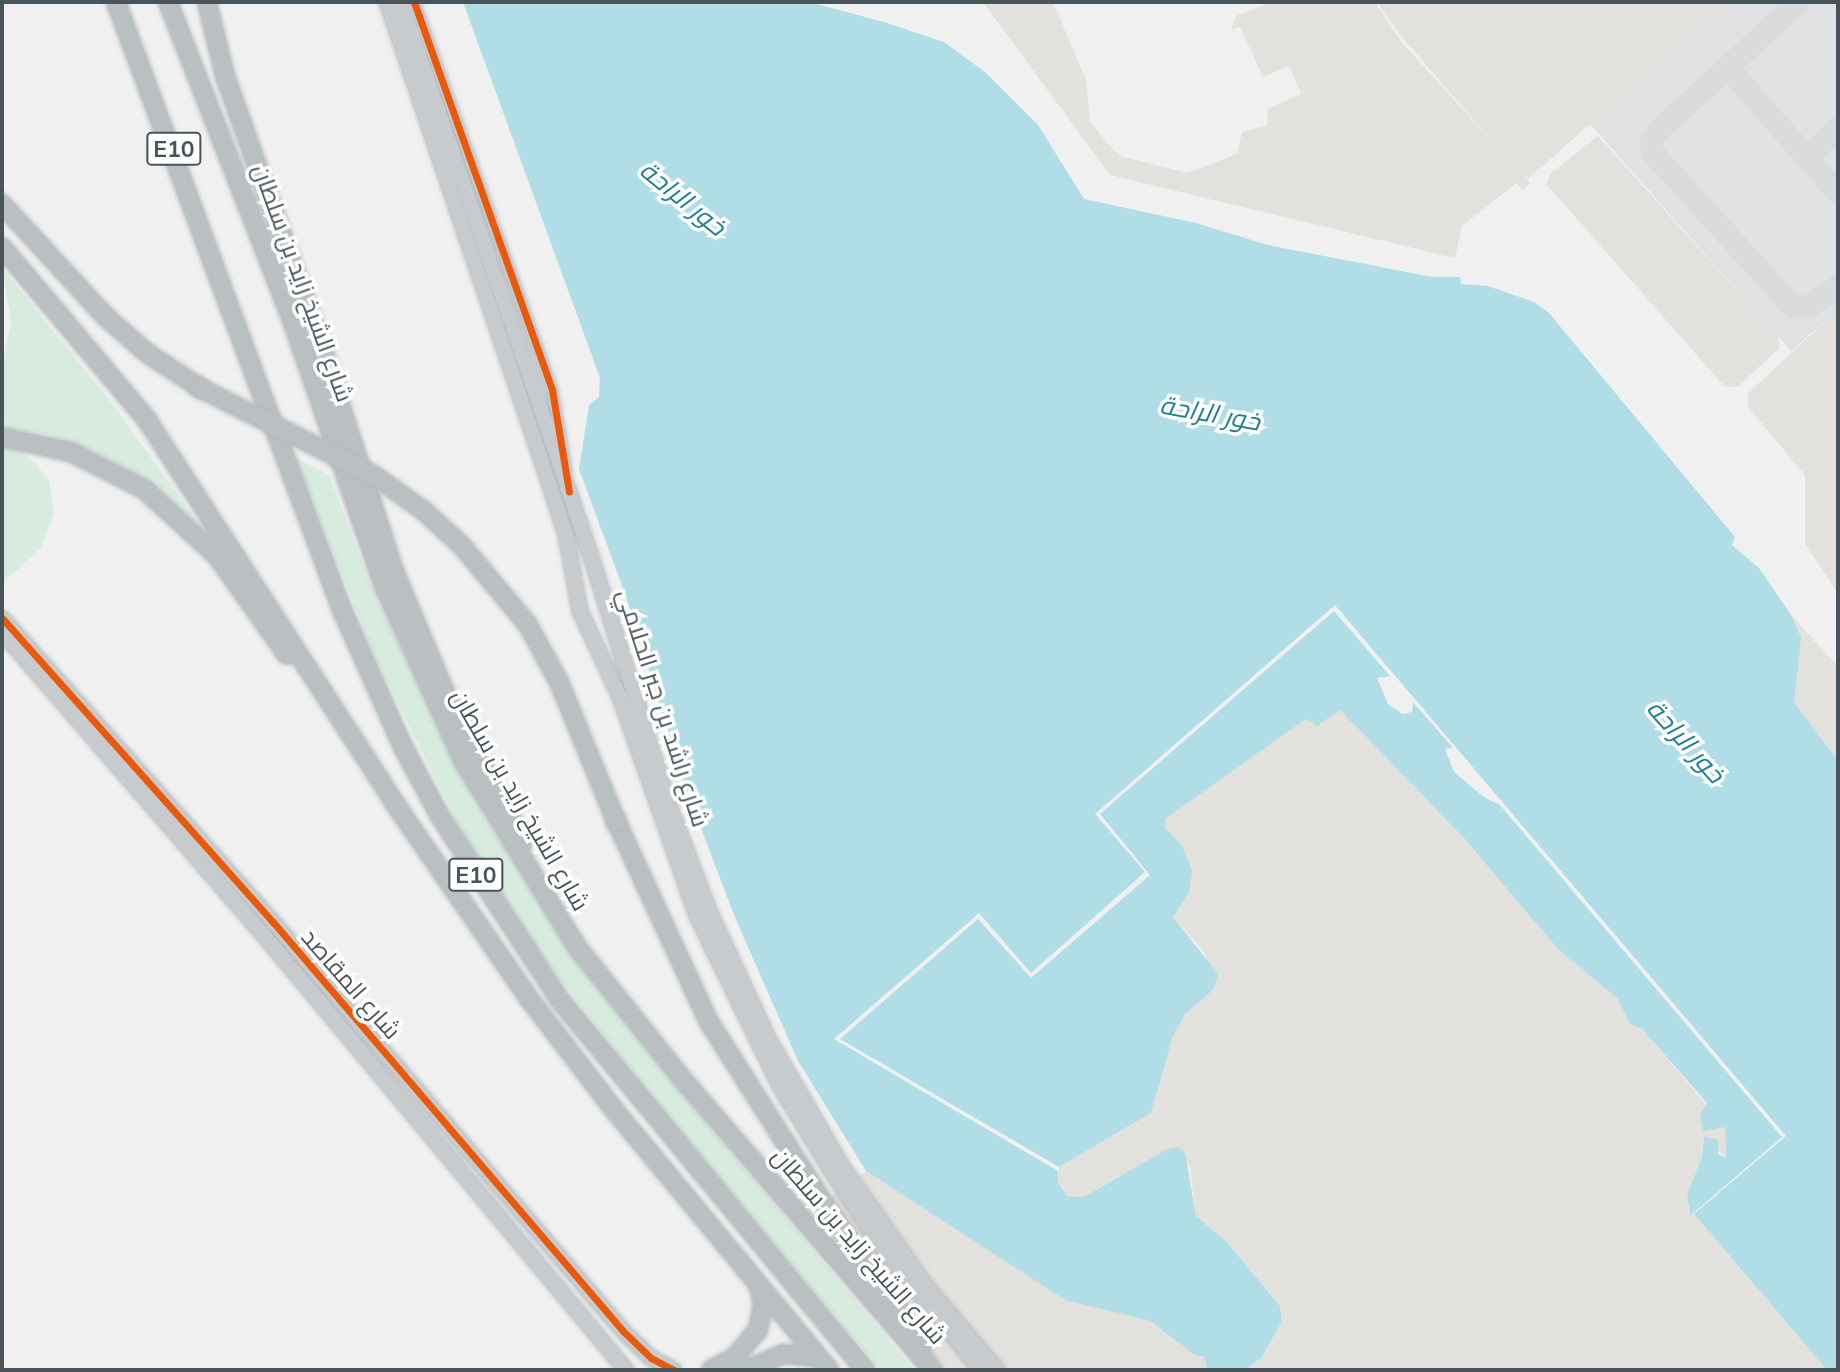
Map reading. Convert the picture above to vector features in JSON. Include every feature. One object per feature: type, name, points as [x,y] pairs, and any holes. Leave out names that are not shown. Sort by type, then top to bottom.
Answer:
[{"type":"highway","name":"E10","points":[[116,2],[342,610],[371,681],[434,805],[560,1000],[865,1370]]},
{"type":"highway","name":"شارع الشيخ زايد بن سلطان","points":[[168,2],[293,323],[409,648],[464,762],[577,947],[684,1081],[933,1370]]},
{"type":"highway","points":[[206,2],[225,76],[319,339],[410,614],[452,708],[577,947]]},
{"type":"highway","points":[[2,204],[107,318],[147,353],[200,388],[375,476],[424,511],[462,546],[528,625],[559,682],[616,821],[709,1021],[823,1202],[942,1370]]},
{"type":"highway","points":[[4,249],[148,420],[400,811],[567,1050],[824,1364]]},
{"type":"highway","points":[[2,437],[71,452],[108,467],[184,521],[248,598],[357,761],[400,811]]},
{"type":"highway","points":[[711,1370],[735,1357],[758,1330],[763,1304],[759,1286]]},
{"type":"highway","points":[[747,1370],[783,1354],[824,1364]]},
{"type":"main road","name":"شارع راشد بن جبر الحلامي","points":[[387,2],[570,554],[579,611],[620,697],[698,918],[740,1010],[780,1086],[882,1248],[981,1370]]},
{"type":"main road","name":"شارع راشد بن جبر الحلامي","points":[[401,2],[569,492],[688,858],[770,1042],[843,1168],[891,1239],[954,1322],[998,1370]]},
{"type":"main road","points":[[524,363],[546,405],[556,408]]},
{"type":"main road","points":[[570,554],[577,562],[587,604],[596,606],[604,599]]},
{"type":"main road","name":"شارع المقاصد","points":[[2,618],[273,922],[623,1331],[651,1358],[673,1370]]},
{"type":"main road","name":"شارع المقاصد","points":[[2,632],[262,933],[626,1370]]},
{"type":"main road","points":[[673,1370],[688,1370]]},
{"type":"street","points":[[414,2],[556,408],[569,492]]},
{"type":"shaded area","points":[[1729,2],[1838,2],[1838,310],[1791,351],[1590,124]]},
{"type":"green space","points":[[2,268],[111,402],[201,527],[161,493],[104,456],[53,435],[2,427],[2,365],[11,322]]},
{"type":"green space","points":[[2,446],[23,453],[36,464],[49,481],[54,513],[41,548],[2,583]]},
{"type":"green space","points":[[296,458],[329,475],[377,601],[486,820],[564,938],[678,1090],[914,1370],[881,1370],[659,1107],[546,960],[465,837],[375,657]]},
{"type":"sand","points":[[983,2],[1053,2],[1086,80],[1090,121],[1106,142],[1120,156],[1187,173],[1237,154],[1242,132],[1267,125],[1268,109],[1301,94],[1289,66],[1263,77],[1240,27],[1231,30],[1236,16],[1272,2],[1375,2],[1403,44],[1493,142],[1400,35],[1377,2],[1729,2],[1529,178],[1525,177],[1530,183],[1523,190],[1516,183],[1462,226],[1455,258],[1110,175]]},
{"type":"sand","points":[[1598,136],[1778,336],[1780,347],[1738,387],[1725,387],[1547,185],[1550,174]]},
{"type":"sand","points":[[1838,310],[1838,593],[1805,544],[1805,475],[1748,407],[1748,393]]},
{"type":"sand","points":[[1788,611],[1838,667],[1838,762],[1793,702],[1800,638]]},
{"type":"sand","points":[[1340,710],[1463,837],[1558,948],[1617,998],[1630,1024],[1642,1029],[1725,1127],[1726,1158],[1704,1137],[1702,1157],[1687,1194],[1689,1215],[1694,1214],[1827,1370],[1245,1370],[1262,1357],[1282,1321],[1280,1306],[1226,1241],[1196,1216],[1190,1166],[1167,1149],[1084,1197],[1067,1196],[1058,1181],[1059,1167],[1151,1113],[1173,1036],[1185,1014],[1212,991],[1205,953],[1173,917],[1189,893],[1182,845],[1165,828],[1165,817],[1306,719]]},
{"type":"sand","points":[[866,1171],[1065,1299],[1150,1321],[1196,1356],[1204,1356],[1207,1370],[942,1370],[823,1202]]},
{"type":"water","name":"خور الراحة","points":[[463,2],[809,2],[884,22],[944,42],[985,72],[1038,125],[1084,199],[1196,223],[1268,245],[1432,277],[1460,277],[1461,284],[1488,286],[1534,302],[1549,313],[1735,537],[1732,545],[1759,568],[1791,615],[1801,638],[1794,702],[1838,761],[1838,1370],[1827,1370],[1694,1214],[1786,1136],[1335,605],[1095,814],[1145,872],[1031,973],[979,913],[834,1039],[1058,1171],[1058,1182],[1067,1196],[1084,1197],[1167,1149],[1177,1147],[1185,1152],[1196,1216],[1226,1241],[1280,1306],[1282,1321],[1262,1357],[1245,1370],[1207,1370],[1204,1356],[1196,1356],[1150,1321],[1065,1300],[866,1171],[798,1061],[734,915],[686,788],[624,591],[579,469],[589,405],[599,397],[600,378]]},
{"type":"water","points":[[1334,611],[1390,676],[1377,678],[1388,704],[1402,714],[1412,712],[1413,702],[1453,748],[1445,749],[1454,772],[1485,798],[1499,804],[1782,1137],[1690,1216],[1687,1194],[1702,1157],[1704,1137],[1718,1140],[1718,1154],[1726,1158],[1725,1127],[1703,1131],[1700,1115],[1707,1103],[1642,1029],[1630,1024],[1617,998],[1558,949],[1463,837],[1340,710],[1317,726],[1306,719],[1166,818],[1165,828],[1182,845],[1192,871],[1189,893],[1173,917],[1219,975],[1212,991],[1185,1014],[1173,1036],[1151,1113],[1059,1167],[840,1039],[978,919],[1031,978],[1150,875],[1100,814]]},
{"type":"taxiway","points":[[1798,2],[1657,131],[1651,141],[1652,152],[1792,306],[1807,307],[1838,285]]},
{"type":"taxiway","points":[[1727,67],[1838,193]]},
{"type":"taxiway","points":[[1806,157],[1838,128]]},
{"type":"cycle path","points":[[414,2],[552,390],[569,492]]},
{"type":"cycle path","points":[[2,618],[273,922],[623,1331],[651,1358],[674,1370]]}]
